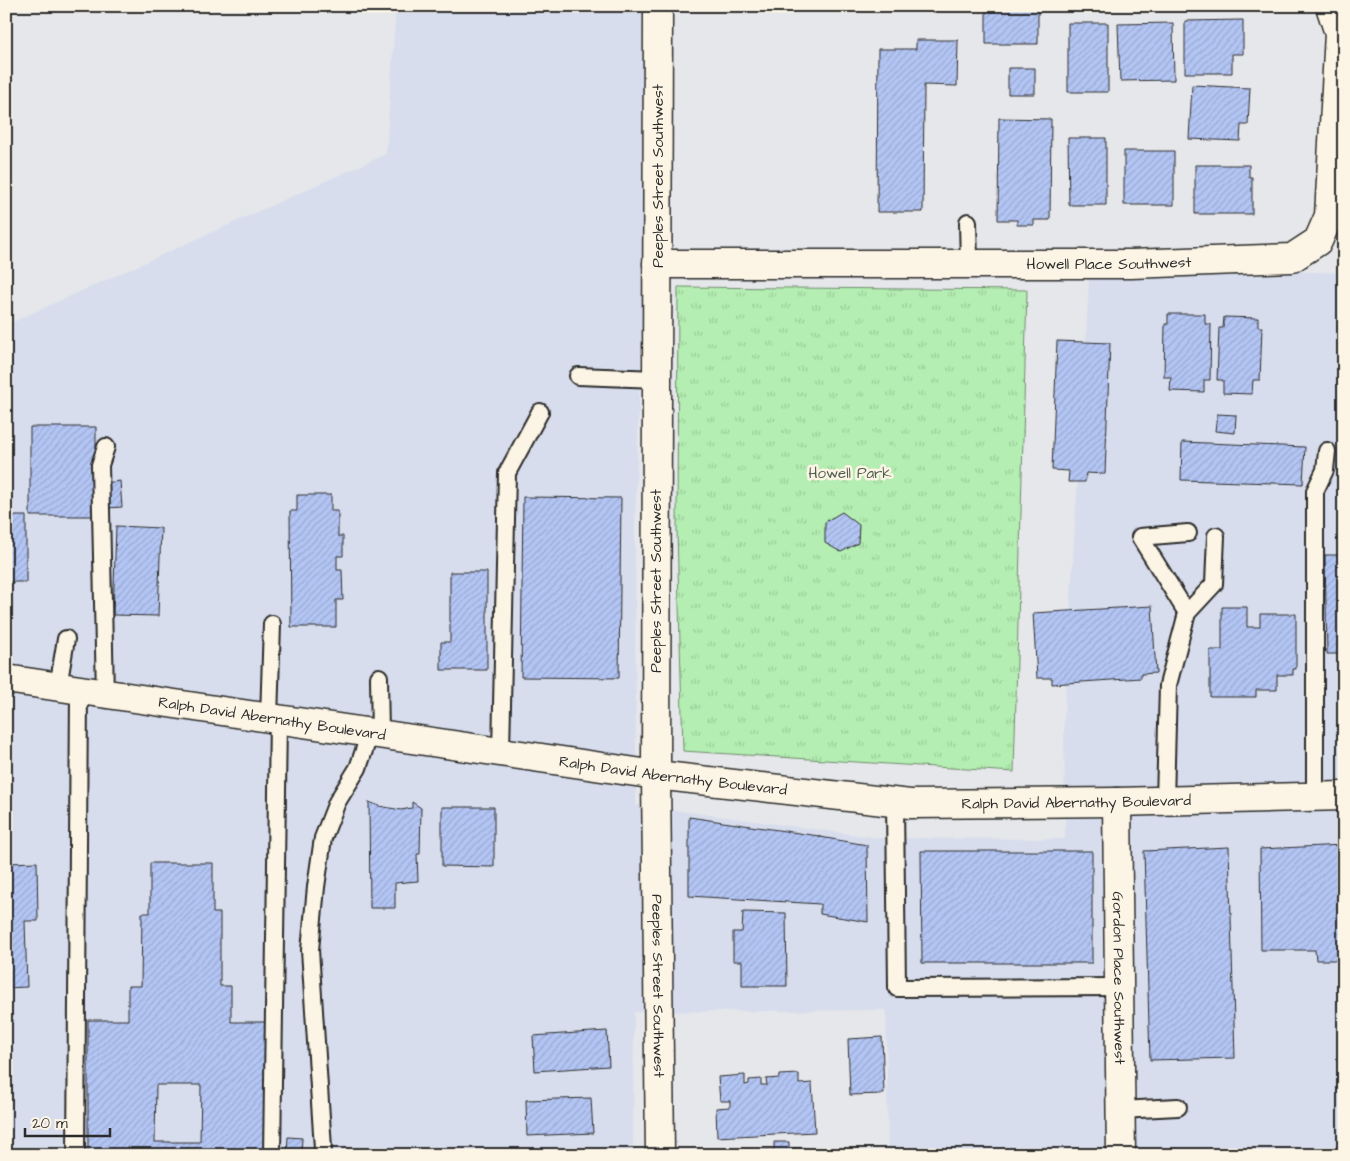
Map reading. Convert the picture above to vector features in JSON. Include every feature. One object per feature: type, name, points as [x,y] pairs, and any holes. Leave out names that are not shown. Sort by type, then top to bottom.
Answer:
[{"type":"street","name":"Peeples Street Southwest","points":[[658,6],[656,775],[660,1155]]},
{"type":"street","name":"Howell Place Southwest","points":[[658,264],[1131,264],[1292,258],[1318,241],[1329,216],[1339,33],[1330,6]]},
{"type":"street","name":"Ralph David Abernathy Boulevard","points":[[6,679],[656,775],[910,804],[1117,802],[1344,796]]},
{"type":"street","name":"Gordon Place Southwest","points":[[1117,802],[1121,1155]]},
{"type":"lane","points":[[968,222],[969,264]]},
{"type":"lane","points":[[578,376],[657,379]]},
{"type":"lane","points":[[501,752],[507,473],[540,412]]},
{"type":"lane","points":[[76,1155],[81,691],[100,465],[106,447]]},
{"type":"lane","points":[[1315,797],[1315,491],[1325,470],[1327,451]]},
{"type":"lane","points":[[1187,613],[1140,536],[1188,533]]},
{"type":"lane","points":[[1165,801],[1168,685],[1187,613],[1214,584],[1216,536]]},
{"type":"lane","points":[[272,624],[272,1155]]},
{"type":"lane","points":[[66,639],[81,691]]},
{"type":"lane","points":[[322,1155],[310,950],[316,887],[324,838],[337,802],[358,768],[375,734],[379,677]]},
{"type":"lane","points":[[895,802],[897,988],[1119,988]]},
{"type":"lane","points":[[1120,1110],[1178,1107]]},
{"type":"shaded area","points":[[396,6],[646,6],[644,252],[635,525],[636,805],[880,838],[1065,839],[1064,719],[1090,264],[1344,273],[1344,1155],[888,1155],[886,1010],[634,1012],[633,1155],[6,1155],[6,325],[386,154]]},
{"type":"green space","name":"Howell Park","points":[[678,287],[1027,290],[1014,772],[683,751],[677,532]]},
{"type":"building","points":[[986,6],[1038,6],[1038,44],[986,44]]},
{"type":"building","points":[[1243,20],[1243,54],[1232,54],[1232,73],[1185,73],[1185,21]]},
{"type":"building","points":[[1068,23],[1108,23],[1108,92],[1068,92]]},
{"type":"building","points":[[1173,23],[1174,80],[1120,81],[1118,24]]},
{"type":"building","points":[[916,40],[958,40],[957,86],[924,85],[923,212],[877,212],[878,49],[916,49]]},
{"type":"building","points":[[1008,68],[1035,68],[1035,94],[1008,94]]},
{"type":"building","points":[[1192,85],[1250,88],[1248,125],[1241,125],[1240,141],[1189,139]]},
{"type":"building","points":[[999,118],[1051,119],[1050,220],[1034,220],[1034,225],[1017,225],[1017,220],[998,220]]},
{"type":"building","points":[[1068,138],[1106,138],[1106,205],[1069,205]]},
{"type":"building","points":[[1124,151],[1174,151],[1174,205],[1124,205]]},
{"type":"building","points":[[1195,165],[1249,165],[1249,177],[1252,177],[1252,214],[1195,214]]},
{"type":"building","points":[[1168,314],[1205,314],[1205,324],[1211,324],[1210,380],[1204,380],[1204,392],[1170,391],[1171,377],[1164,377],[1165,324],[1168,324]]},
{"type":"building","points":[[1224,317],[1258,318],[1258,327],[1262,327],[1260,380],[1253,380],[1252,394],[1223,393],[1223,380],[1217,380],[1219,328],[1223,328]]},
{"type":"building","points":[[1057,341],[1110,343],[1105,474],[1086,473],[1085,482],[1068,482],[1069,471],[1052,470]]},
{"type":"building","points":[[1217,414],[1236,415],[1235,433],[1215,431]]},
{"type":"building","points":[[30,427],[96,427],[96,516],[30,516]]},
{"type":"building","points":[[1182,442],[1305,447],[1303,484],[1181,480]]},
{"type":"building","points":[[120,481],[122,507],[107,508],[105,483]]},
{"type":"building","points":[[297,495],[331,495],[331,511],[338,511],[338,536],[343,536],[343,556],[337,556],[337,570],[342,570],[343,600],[336,600],[336,627],[291,627],[290,511],[297,511]]},
{"type":"building","points":[[523,497],[621,498],[619,678],[521,677]]},
{"type":"building","points":[[842,512],[859,525],[858,543],[841,552],[825,543],[825,522]]},
{"type":"building","points":[[6,516],[26,516],[26,582],[6,582]]},
{"type":"building","points":[[116,526],[161,528],[158,616],[113,615]]},
{"type":"building","points":[[1325,555],[1344,555],[1344,654],[1327,654]]},
{"type":"building","points":[[450,572],[487,572],[487,670],[441,670],[441,642],[450,642]]},
{"type":"building","points":[[1152,606],[1156,673],[1141,674],[1141,678],[1052,684],[1052,678],[1037,678],[1033,613]]},
{"type":"building","points":[[1222,607],[1247,607],[1247,627],[1260,627],[1260,614],[1296,614],[1296,669],[1293,669],[1293,675],[1277,675],[1277,690],[1256,690],[1256,697],[1210,697],[1210,650],[1222,650]]},
{"type":"building","points":[[369,802],[401,810],[412,808],[412,802],[421,808],[420,854],[417,854],[418,881],[395,883],[395,908],[370,908]]},
{"type":"building","points":[[442,807],[494,807],[494,867],[442,866]]},
{"type":"building","points":[[689,817],[867,845],[868,922],[820,914],[820,904],[689,896]]},
{"type":"building","points":[[1344,845],[1344,960],[1316,960],[1315,950],[1261,950],[1260,849]]},
{"type":"building","points":[[1229,847],[1235,1058],[1150,1060],[1144,851]]},
{"type":"building","points":[[921,851],[1092,851],[1092,963],[922,963]]},
{"type":"building","points":[[37,862],[38,921],[25,921],[27,987],[6,988],[6,863]]},
{"type":"building","points":[[150,863],[213,863],[213,913],[220,913],[220,986],[231,986],[231,1022],[267,1022],[267,1155],[88,1155],[88,1020],[128,1020],[128,986],[141,986],[142,913],[150,913]],"holes":[[[156,1085],[201,1085],[200,1142],[155,1142]]]},
{"type":"building","points":[[743,912],[786,913],[787,986],[742,986],[742,961],[733,961],[733,932],[742,932]]},
{"type":"building","points":[[607,1031],[609,1066],[535,1071],[533,1036]]},
{"type":"building","points":[[882,1037],[884,1094],[850,1095],[848,1039]]},
{"type":"building","points":[[799,1074],[799,1084],[812,1083],[815,1132],[717,1137],[716,1108],[730,1107],[730,1101],[720,1101],[718,1077],[745,1075],[745,1085],[749,1084],[749,1080],[761,1079],[761,1085],[767,1085],[766,1079],[779,1078],[779,1075]]},
{"type":"building","points":[[591,1098],[593,1133],[527,1136],[526,1100]]},
{"type":"building","points":[[288,1137],[302,1138],[301,1155],[287,1155]]},
{"type":"building","points":[[774,1142],[789,1142],[789,1148],[805,1148],[805,1155],[733,1155],[733,1150],[774,1150]]}]
